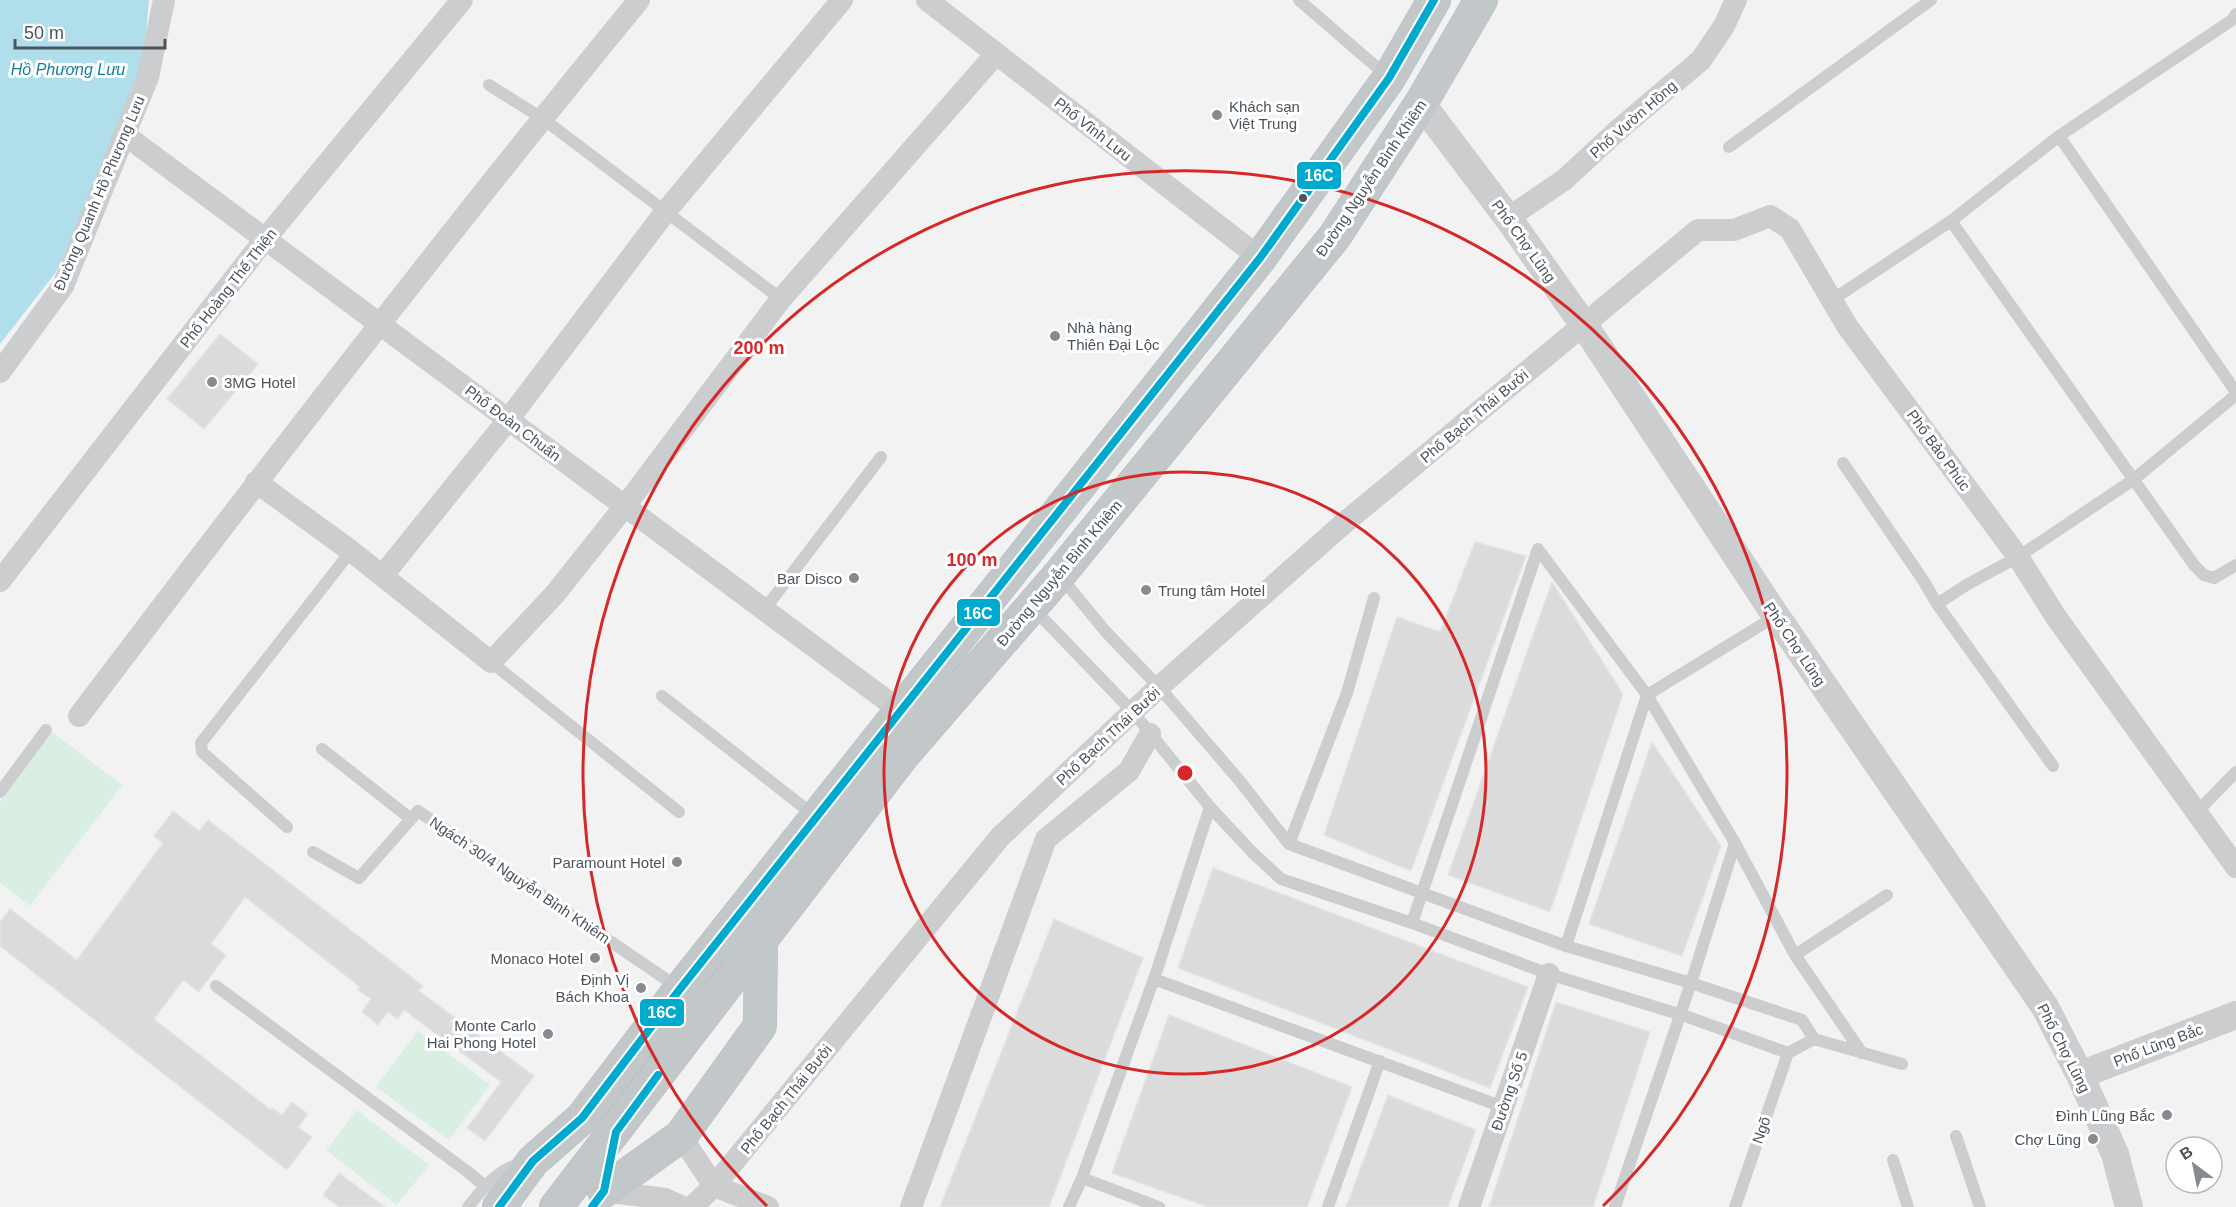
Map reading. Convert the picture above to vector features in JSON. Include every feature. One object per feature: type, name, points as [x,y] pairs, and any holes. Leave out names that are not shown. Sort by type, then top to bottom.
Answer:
[{"type":"highway","points":[[523,1207],[582,1118],[680,989],[1260,258],[1389,78],[1434,0]]},
{"type":"highway","name":"Đường Nguyễn Bình Khiêm","points":[[556,1207],[616,1132],[904,754],[1032,608],[1335,236],[1421,103],[1481,0]]},
{"type":"highway","points":[[598,1199],[681,1136],[760,1026],[761,940]]},
{"type":"highway","points":[[492,1197],[582,1118]]},
{"type":"highway","points":[[598,1199],[616,1132]]},
{"type":"street","name":"Đường Quanh Hồ Phương Lưu","points":[[0,372],[63,286],[148,76],[164,0]]},
{"type":"street","name":"Phố Hoàng Thế Thiện","points":[[0,581],[265,240],[462,0]]},
{"type":"street","points":[[79,716],[256,482],[542,118],[639,0]]},
{"type":"street","points":[[383,575],[508,420],[666,211],[842,0]]},
{"type":"street","name":"Phố Vĩnh Lưu","points":[[927,0],[1260,258]]},
{"type":"street","name":"Phố Vườn Hồng","points":[[1508,218],[1564,180],[1617,131],[1701,60],[1724,26],[1736,0]]},
{"type":"street","points":[[256,482],[383,575],[490,662],[555,594],[625,506],[781,299],[996,54]]},
{"type":"street","name":"Phố Chợ Lũng","points":[[1421,103],[1508,218],[1584,325],[1776,616],[2045,1007],[2080,1075],[2115,1154],[2129,1207]]},
{"type":"street","name":"Phố Đoàn Chuẩn","points":[[125,135],[764,610],[903,710]]},
{"type":"street","name":"Phố Bảo Phúc","points":[[1584,325],[1698,230],[1734,230],[1770,216],[1790,230],[1854,336],[2018,557],[2056,617],[2236,867]]},
{"type":"street","name":"Phố Bạch Thái Bưởi","points":[[692,1207],[714,1186],[1000,837],[1159,687],[1343,525],[1584,325]]},
{"type":"street","points":[[911,1207],[1046,839],[1129,771],[1150,734]]},
{"type":"street","name":"Đường Số 5","points":[[1470,1207],[1549,975]]},
{"type":"street","name":"Phố Lũng Bắc","points":[[2080,1075],[2236,1015]]},
{"type":"street","points":[[681,1136],[714,1186],[768,1207]]},
{"type":"street","points":[[598,1199],[666,1199],[683,1207]]},
{"type":"lane","points":[[1299,0],[1389,78]]},
{"type":"lane","points":[[1729,147],[1931,0]]},
{"type":"lane","points":[[1832,300],[1951,221],[2059,136],[2232,20],[2236,14]]},
{"type":"lane","points":[[489,85],[542,118],[781,299]]},
{"type":"lane","points":[[1936,604],[2018,557],[2133,480],[2236,393],[2059,136]]},
{"type":"lane","points":[[1951,221],[2194,566],[2204,575],[2214,578],[2236,565]]},
{"type":"lane","points":[[764,610],[881,457]]},
{"type":"lane","points":[[1843,463],[1923,580],[1936,604],[2053,766]]},
{"type":"lane","points":[[1412,923],[1538,549],[1647,695],[1736,843],[1795,955],[1862,1053]]},
{"type":"lane","points":[[287,826],[202,752],[201,743],[351,551]]},
{"type":"lane","points":[[1059,575],[1106,632],[1159,687],[1239,780],[1289,844],[1566,946],[1691,983],[1802,1020],[1814,1039],[1902,1064]]},
{"type":"lane","points":[[1289,844],[1347,693],[1374,598]]},
{"type":"lane","points":[[1032,608],[1133,712],[1210,807],[1281,879],[1412,923],[1549,975],[1680,1015],[1788,1053],[1814,1039]]},
{"type":"lane","points":[[1566,946],[1647,695],[1776,616]]},
{"type":"lane","points":[[490,662],[679,812]]},
{"type":"lane","points":[[662,696],[817,817]]},
{"type":"lane","points":[[0,792],[46,730]]},
{"type":"lane","points":[[322,749],[411,819]]},
{"type":"lane","points":[[2196,813],[2236,772]]},
{"type":"lane","points":[[1069,1207],[1082,1178],[1154,979],[1210,807]]},
{"type":"lane","name":"Ngách 30/4 Nguyễn Bỉnh Khiêm","points":[[313,852],[359,878],[418,811],[680,989]]},
{"type":"lane","points":[[1616,1207],[1736,843]]},
{"type":"lane","points":[[1795,955],[1887,896]]},
{"type":"lane","points":[[1154,979],[1503,1107]]},
{"type":"lane","points":[[216,986],[468,1172],[492,1197],[468,1207]]},
{"type":"lane","name":"Ngõ","points":[[1735,1207],[1788,1053]]},
{"type":"lane","points":[[1328,1207],[1380,1061]]},
{"type":"lane","points":[[1956,1136],[1980,1207]]},
{"type":"lane","points":[[1893,1160],[1908,1207]]},
{"type":"lane","points":[[1082,1178],[1159,1207]]},
{"type":"green space","points":[[52,732],[122,785],[30,906],[0,883],[0,801]]},
{"type":"green space","points":[[418,1031],[490,1085],[449,1140],[376,1087]]},
{"type":"green space","points":[[357,1110],[429,1165],[397,1205],[326,1150]]},
{"type":"water","name":"Hồ Phương Lưu","points":[[0,0],[149,0],[143,66],[95,188],[56,272],[0,344]]},
{"type":"building","name":"3MG Hotel","points":[[220,334],[258,364],[204,429],[167,399]]},
{"type":"building","points":[[1475,542],[1526,556],[1411,871],[1324,835],[1397,617],[1440,632]]},
{"type":"building","points":[[1552,582],[1623,694],[1550,912],[1448,875]]},
{"type":"building","points":[[1652,742],[1721,846],[1682,956],[1589,924]]},
{"type":"building","points":[[173,811],[199,831],[208,820],[423,986],[419,991],[534,1076],[485,1141],[467,1128],[501,1082],[404,1010],[398,1019],[388,1012],[378,1025],[362,1012],[371,999],[358,990],[360,987],[245,897],[211,944],[226,955],[199,992],[183,980],[154,1019],[271,1110],[272,1108],[282,1115],[292,1102],[308,1114],[298,1127],[312,1137],[287,1170],[0,946],[0,922],[10,909],[77,960],[163,843],[154,836]]},
{"type":"building","points":[[1213,868],[1528,987],[1490,1088],[1178,968]]},
{"type":"building","points":[[1054,919],[1143,958],[1049,1207],[940,1207]]},
{"type":"building","points":[[1556,1002],[1650,1032],[1593,1207],[1489,1207]]},
{"type":"building","points":[[1169,1015],[1352,1087],[1307,1207],[1208,1207],[1112,1173]]},
{"type":"building","points":[[1388,1095],[1476,1130],[1448,1207],[1346,1207]]},
{"type":"building","points":[[339,1173],[385,1207],[339,1207],[323,1195]]},
{"type":"transit line","name":"16C","points":[[499,1207],[533,1161],[582,1118],[680,989],[1260,258],[1389,78],[1434,0]]},
{"type":"transit line","name":"16C","points":[[592,1207],[604,1191],[616,1132],[658,1075]]},
{"type":"place","name":"Khách sạn Việt Trung","points":[[1217,115]]},
{"type":"place","name":"Nhà hàng Thiên Đại Lộc","points":[[1055,336]]},
{"type":"place","name":"3MG Hotel","points":[[212,382]]},
{"type":"place","name":"Bar Disco","points":[[854,578]]},
{"type":"place","name":"Trung tâm Hotel","points":[[1146,590]]},
{"type":"place","name":"Paramount Hotel","points":[[677,862]]},
{"type":"place","name":"Monaco Hotel","points":[[595,958]]},
{"type":"place","name":"Định Vị Bách Khoa","points":[[641,988]]},
{"type":"place","name":"Monte Carlo Hai Phong Hotel","points":[[548,1034]]},
{"type":"place","name":"Đình Lũng Bắc","points":[[2167,1115]]},
{"type":"place","name":"Chợ Lũng","points":[[2093,1139]]}]
